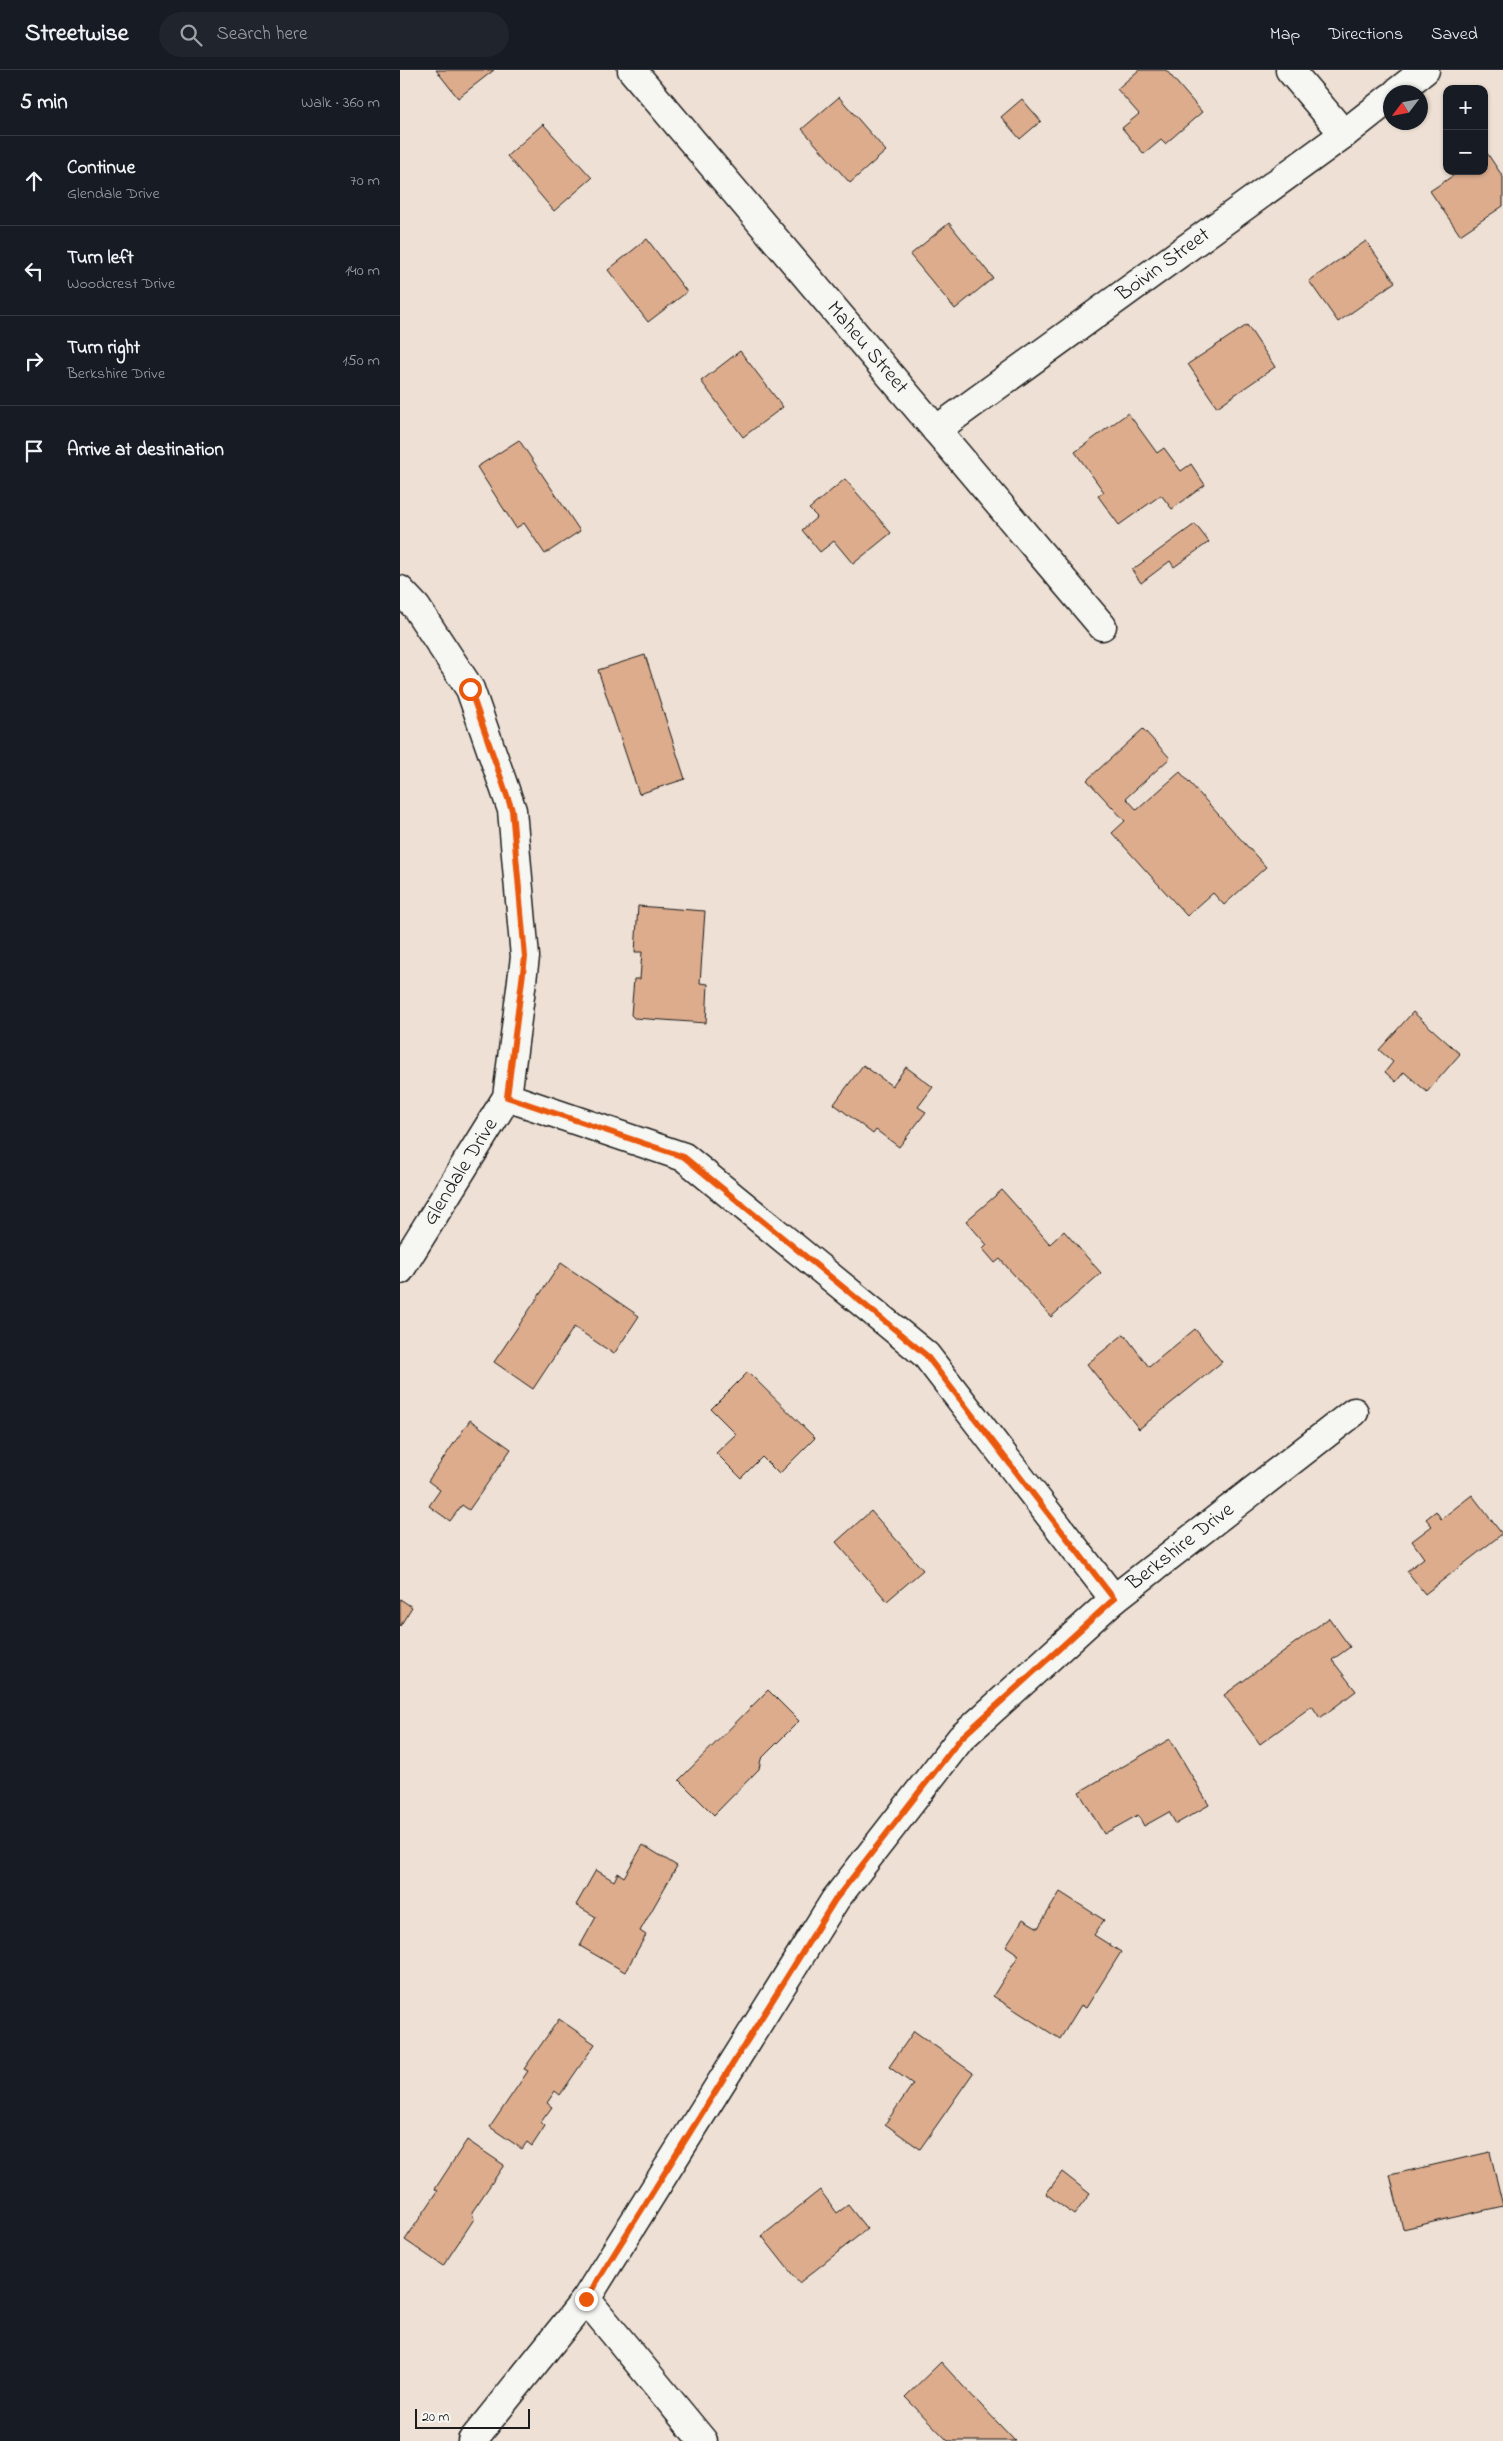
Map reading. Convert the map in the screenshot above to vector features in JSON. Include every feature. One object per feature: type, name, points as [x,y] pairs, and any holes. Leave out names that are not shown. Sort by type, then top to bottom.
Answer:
[{"type":"street","name":"Maheu Street","points":[[632,70],[1102,626]]},
{"type":"street","points":[[1290,70],[1344,134]]},
{"type":"street","points":[[1406,85],[1425,70]]},
{"type":"street","name":"Boivin Street","points":[[936,430],[1344,134],[1383,103]]},
{"type":"street","name":"Glendale Drive","points":[[400,590],[416,607],[470,689],[512,810],[525,957],[507,1097],[400,1270]]},
{"type":"street","points":[[507,1097],[684,1157],[926,1355],[1114,1599]]},
{"type":"street","name":"Berkshire Drive","points":[[472,2441],[586,2299],[835,1900],[961,1738],[1114,1599],[1354,1412]]},
{"type":"street","points":[[586,2299],[702,2441]]},
{"type":"building","points":[[436,70],[494,70],[458,98]]},
{"type":"building","points":[[1139,70],[1166,70],[1202,112],[1165,144],[1161,140],[1144,154],[1122,128],[1139,114],[1117,89]]},
{"type":"building","points":[[839,97],[886,151],[850,183],[802,129]]},
{"type":"building","points":[[1022,99],[1041,121],[1020,139],[1001,117]]},
{"type":"building","points":[[543,124],[592,178],[554,211],[507,156]]},
{"type":"building","points":[[1488,154],[1503,177],[1503,206],[1460,235],[1430,191],[1454,175],[1488,175]]},
{"type":"building","points":[[949,223],[993,278],[955,309],[910,255]]},
{"type":"building","points":[[647,239],[687,292],[648,322],[608,270]]},
{"type":"building","points":[[1366,241],[1395,282],[1338,322],[1309,281]]},
{"type":"building","points":[[1247,325],[1275,367],[1217,407],[1188,364]]},
{"type":"building","points":[[740,351],[783,407],[743,437],[701,381]]},
{"type":"building","points":[[1128,413],[1157,453],[1164,448],[1181,471],[1191,464],[1205,485],[1172,509],[1161,495],[1119,525],[1098,496],[1104,492],[1075,452]]},
{"type":"building","points":[[519,440],[580,531],[545,554],[524,523],[516,528],[477,467]]},
{"type":"building","points":[[845,479],[891,533],[853,564],[834,541],[820,552],[802,530],[817,517],[809,509]]},
{"type":"building","points":[[1195,524],[1209,542],[1174,567],[1170,561],[1141,583],[1132,570]]},
{"type":"building","points":[[645,655],[685,779],[639,794],[598,670]]},
{"type":"building","points":[[1143,729],[1170,758],[1126,798],[1137,810],[1180,772],[1266,867],[1224,905],[1213,893],[1187,916],[1112,833],[1125,821],[1087,780]]},
{"type":"building","points":[[638,906],[705,911],[700,983],[708,984],[706,1023],[634,1018],[631,1015],[634,979],[640,979],[642,952],[635,952]]},
{"type":"building","points":[[1413,1012],[1460,1054],[1427,1092],[1404,1072],[1396,1082],[1385,1072],[1393,1062],[1379,1050]]},
{"type":"building","points":[[863,1065],[892,1086],[906,1067],[933,1087],[918,1107],[926,1112],[899,1147],[876,1130],[873,1134],[834,1104]]},
{"type":"building","points":[[1002,1190],[1050,1244],[1064,1231],[1101,1273],[1051,1317],[1000,1259],[995,1263],[983,1249],[987,1245],[966,1221]]},
{"type":"building","points":[[561,1263],[639,1316],[614,1354],[574,1327],[533,1389],[494,1362]]},
{"type":"building","points":[[1195,1329],[1222,1362],[1139,1429],[1087,1364],[1124,1334],[1149,1367]]},
{"type":"building","points":[[748,1372],[815,1438],[779,1474],[762,1457],[741,1478],[716,1453],[736,1434],[711,1409]]},
{"type":"building","points":[[470,1420],[511,1449],[469,1510],[462,1505],[450,1521],[429,1506],[440,1490],[428,1481]]},
{"type":"building","points":[[1472,1495],[1502,1534],[1425,1594],[1407,1571],[1424,1558],[1412,1541],[1432,1526],[1426,1519],[1436,1511],[1441,1519]]},
{"type":"building","points":[[871,1511],[923,1570],[887,1601],[836,1542]]},
{"type":"building","points":[[400,1599],[412,1607],[400,1626]]},
{"type":"building","points":[[1329,1618],[1350,1647],[1332,1660],[1356,1691],[1320,1718],[1312,1706],[1260,1744],[1224,1695]]},
{"type":"building","points":[[768,1690],[799,1721],[761,1759],[759,1769],[714,1815],[679,1780]]},
{"type":"building","points":[[1170,1739],[1209,1805],[1176,1824],[1169,1812],[1144,1826],[1138,1815],[1104,1834],[1079,1792]]},
{"type":"building","points":[[643,1845],[677,1866],[640,1931],[646,1935],[625,1972],[580,1946],[596,1917],[576,1905],[596,1870],[614,1881],[618,1873],[624,1877]]},
{"type":"building","points":[[1060,1892],[1104,1920],[1094,1935],[1121,1952],[1086,2008],[1081,2005],[1060,2039],[993,1996],[1019,1955],[1006,1946],[1023,1919],[1038,1928]]},
{"type":"building","points":[[559,2019],[595,2044],[560,2095],[555,2091],[547,2103],[552,2107],[541,2122],[545,2126],[532,2146],[527,2142],[522,2149],[490,2127],[528,2071],[524,2069]]},
{"type":"building","points":[[914,2031],[973,2073],[920,2149],[885,2124],[913,2084],[889,2067]]},
{"type":"building","points":[[467,2140],[504,2165],[472,2212],[474,2219],[443,2266],[405,2240],[438,2191],[435,2189]]},
{"type":"building","points":[[1490,2152],[1503,2206],[1403,2229],[1390,2175]]},
{"type":"building","points":[[1062,2172],[1090,2194],[1074,2215],[1046,2194]]},
{"type":"building","points":[[820,2190],[837,2213],[848,2205],[867,2229],[799,2283],[762,2236]]},
{"type":"building","points":[[941,2362],[1015,2441],[948,2441],[905,2397]]},
{"type":"route","points":[[470,689],[512,810],[525,957],[507,1097],[684,1157],[926,1355],[1114,1599],[961,1738],[835,1900],[586,2299]]}]
